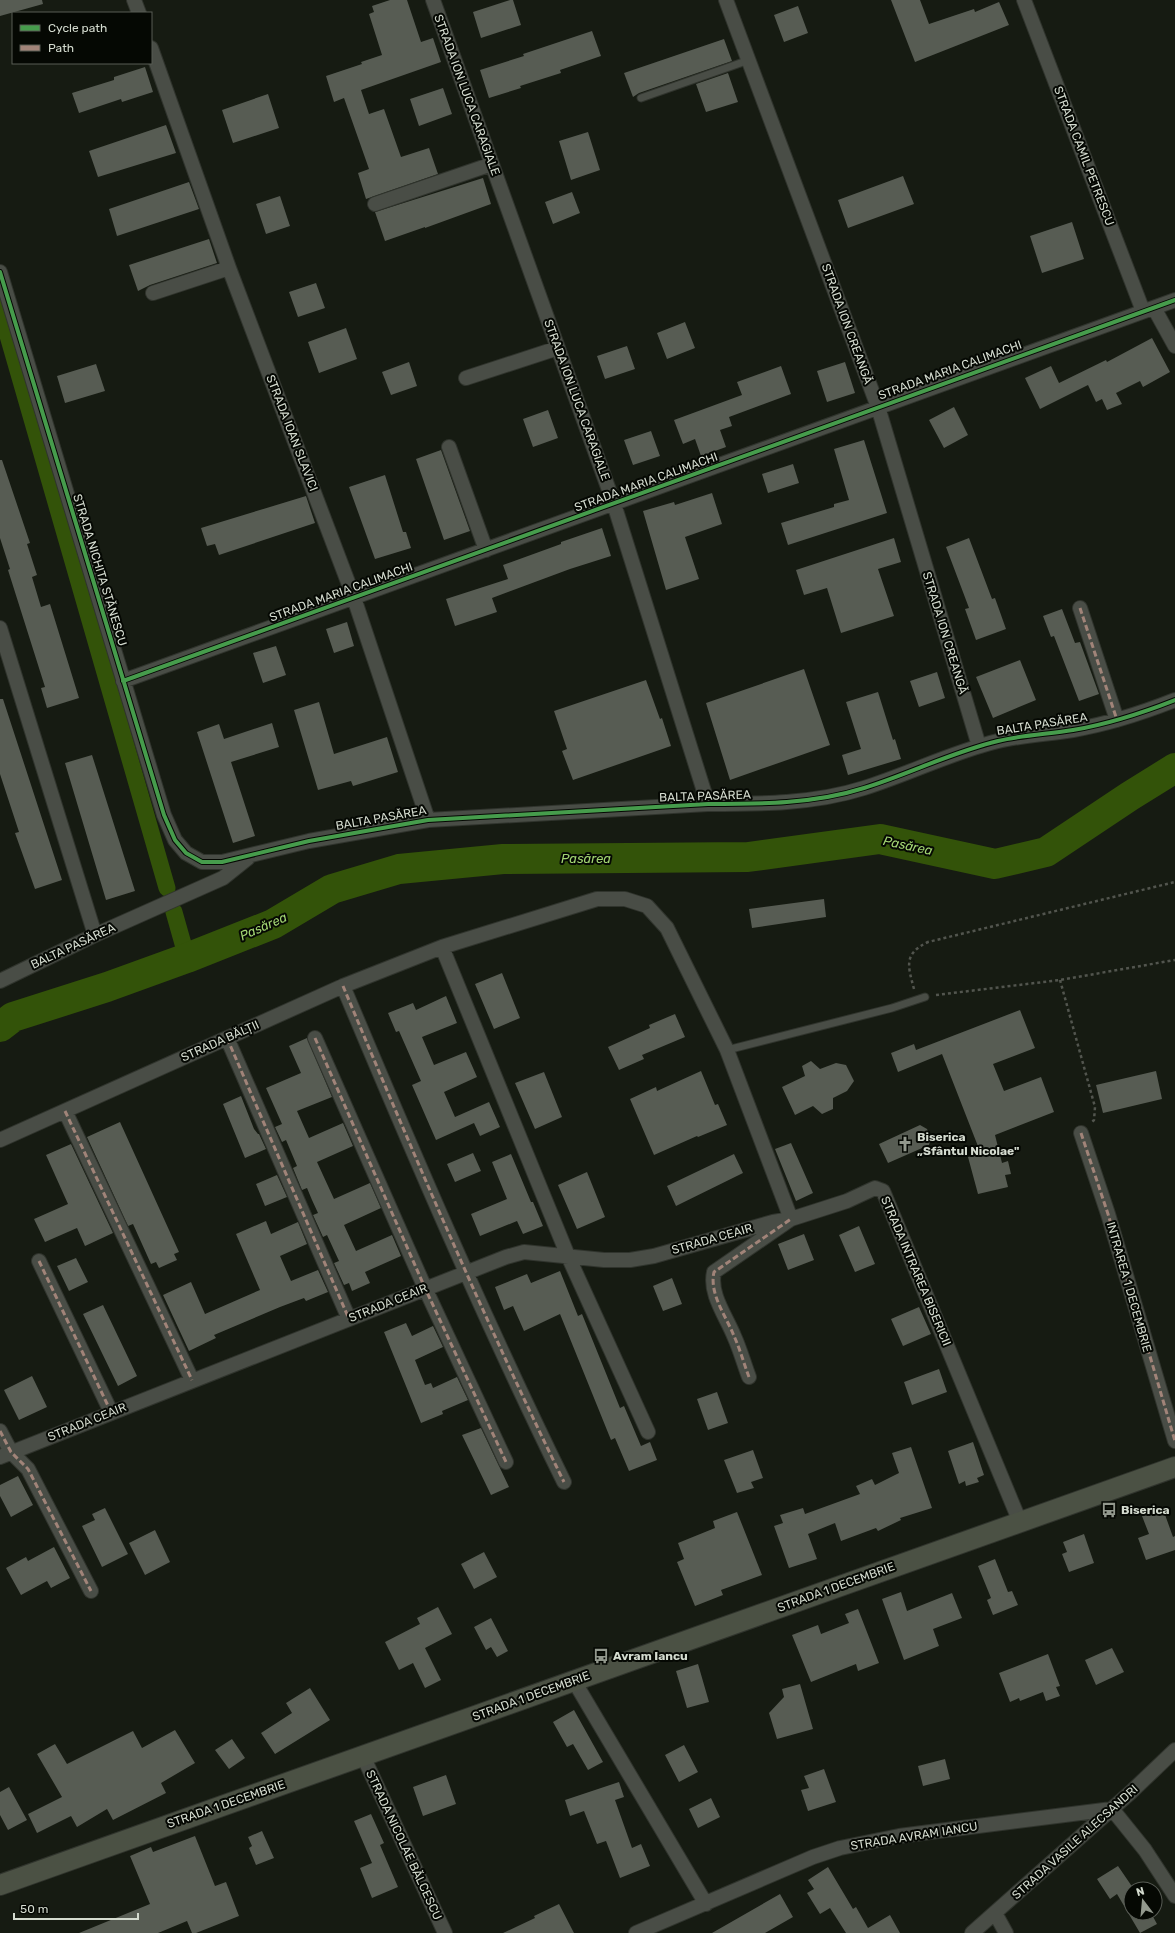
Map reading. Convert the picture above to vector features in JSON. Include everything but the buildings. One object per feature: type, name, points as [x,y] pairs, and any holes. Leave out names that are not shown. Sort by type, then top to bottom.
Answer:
[{"type":"main road","name":"STRADA 1 DECEMBRIE","points":[[0,1885],[1175,1467]]},
{"type":"street","points":[[134,0],[139,12]]},
{"type":"street","name":"STRADA ION LUCA CARAGIALE","points":[[433,0],[614,504],[708,804]]},
{"type":"street","name":"STRADA ION CREANGĂ","points":[[726,0],[878,406],[978,746]]},
{"type":"street","name":"STRADA CAMIL PETRESCU","points":[[1024,0],[1149,310],[1175,346]]},
{"type":"street","name":"STRADA IOAN SLAVICI","points":[[152,51],[229,268],[354,598],[428,820]]},
{"type":"street","points":[[375,204],[492,164]]},
{"type":"street","points":[[153,293],[229,268]]},
{"type":"street","name":"STRADA NICHITA STĂNESCU","points":[[0,272],[164,815],[175,840],[186,852],[202,862]]},
{"type":"street","name":"STRADA MARIA CALIMACHI","points":[[123,680],[354,598],[878,406],[1175,300]]},
{"type":"street","points":[[466,378],[558,348]]},
{"type":"street","points":[[449,446],[486,550]]},
{"type":"street","points":[[1080,608],[1117,720]]},
{"type":"street","points":[[0,628],[96,935]]},
{"type":"street","name":"BALTA PASĂREA","points":[[202,862],[222,862],[309,841],[428,820],[708,804],[751,804],[826,798],[864,788],[978,746],[1000,740],[1075,730],[1117,720],[1175,700]]},
{"type":"street","name":"BALTA PASĂREA","points":[[0,981],[96,935],[222,878],[251,855]]},
{"type":"street","name":"STRADA BĂLȚII","points":[[0,1140],[343,986],[442,947],[597,899],[625,899],[646,906],[667,928],[727,1050],[791,1219]]},
{"type":"street","points":[[442,947],[568,1256],[648,1432]]},
{"type":"street","points":[[343,986],[466,1272],[524,1400],[564,1482]]},
{"type":"street","points":[[227,1038],[349,1319]]},
{"type":"street","points":[[315,1038],[425,1288],[506,1462]]},
{"type":"street","points":[[65,1111],[192,1380]]},
{"type":"street","name":"INTRAREA 1 DECEMBRIE","points":[[1081,1133],[1108,1214],[1175,1441]]},
{"type":"street","name":"STRADA INTRAREA BISERICII","points":[[749,1377],[734,1336],[714,1293],[712,1279],[714,1272],[791,1219],[847,1201],[875,1188],[883,1191],[1020,1522]]},
{"type":"street","name":"STRADA CEAIR","points":[[6,1454],[506,1257],[524,1252],[604,1260],[630,1260],[654,1256],[773,1222],[791,1219]]},
{"type":"street","points":[[39,1261],[111,1412]]},
{"type":"street","points":[[0,1431],[6,1454],[28,1469],[91,1591]]},
{"type":"street","points":[[574,1680],[706,1904]]},
{"type":"street","name":"STRADA VASILE ALECSANDRI","points":[[972,1933],[1131,1792],[1175,1750]]},
{"type":"street","name":"STRADA NICOLAE BĂLCESCU","points":[[363,1756],[446,1933]]},
{"type":"street","points":[[1112,1809],[1145,1850],[1175,1896]]},
{"type":"street","name":"STRADA AVRAM IANCU","points":[[636,1933],[813,1857],[840,1848],[899,1836],[1112,1809]]},
{"type":"street","points":[[996,1913],[1006,1933]]},
{"type":"lane","points":[[641,98],[749,60]]},
{"type":"lane","points":[[727,1050],[892,1008],[925,997]]},
{"type":"path","points":[[1175,882],[928,942],[916,948],[911,954],[910,972],[914,990],[925,997],[1060,980],[1175,960]]},
{"type":"path","points":[[1060,980],[1095,1107],[1094,1120],[1081,1133]]},
{"type":"waterway","points":[[0,308],[167,888]]},
{"type":"waterway","name":"Pasărea","points":[[0,1027],[13,1017],[107,987],[187,958],[273,924],[332,889],[399,869],[503,859],[748,857],[880,839],[995,864],[1046,852],[1175,768]]},
{"type":"waterway","points":[[174,912],[187,958]]},
{"type":"marked path","points":[[1080,608],[1117,720]]},
{"type":"marked path","points":[[343,986],[450,1236],[534,1421],[564,1482]]},
{"type":"marked path","points":[[227,1038],[349,1319]]},
{"type":"marked path","points":[[315,1038],[425,1288],[506,1462]]},
{"type":"marked path","points":[[65,1111],[192,1380]]},
{"type":"marked path","points":[[1081,1133],[1108,1214],[1175,1441]]},
{"type":"marked path","points":[[749,1377],[731,1328],[716,1297],[713,1280],[714,1272],[791,1219]]},
{"type":"marked path","points":[[39,1261],[111,1412]]},
{"type":"marked path","points":[[0,1431],[11,1452],[28,1469],[91,1591]]},
{"type":"cycle path","points":[[0,272],[164,815],[175,840],[186,853],[202,862],[222,862],[309,841],[428,820],[708,804],[787,802],[826,797],[864,788],[964,751],[998,741],[1099,725],[1137,714],[1175,700]]},
{"type":"cycle path","points":[[123,681],[1175,300]]},
{"type":"place","name":"Biserica „Sfântul Nicolae\"","points":[[905,1144]]},
{"type":"place","name":"Biserica","points":[[1109,1510]]},
{"type":"place","name":"Avram Iancu","points":[[601,1656]]}]
